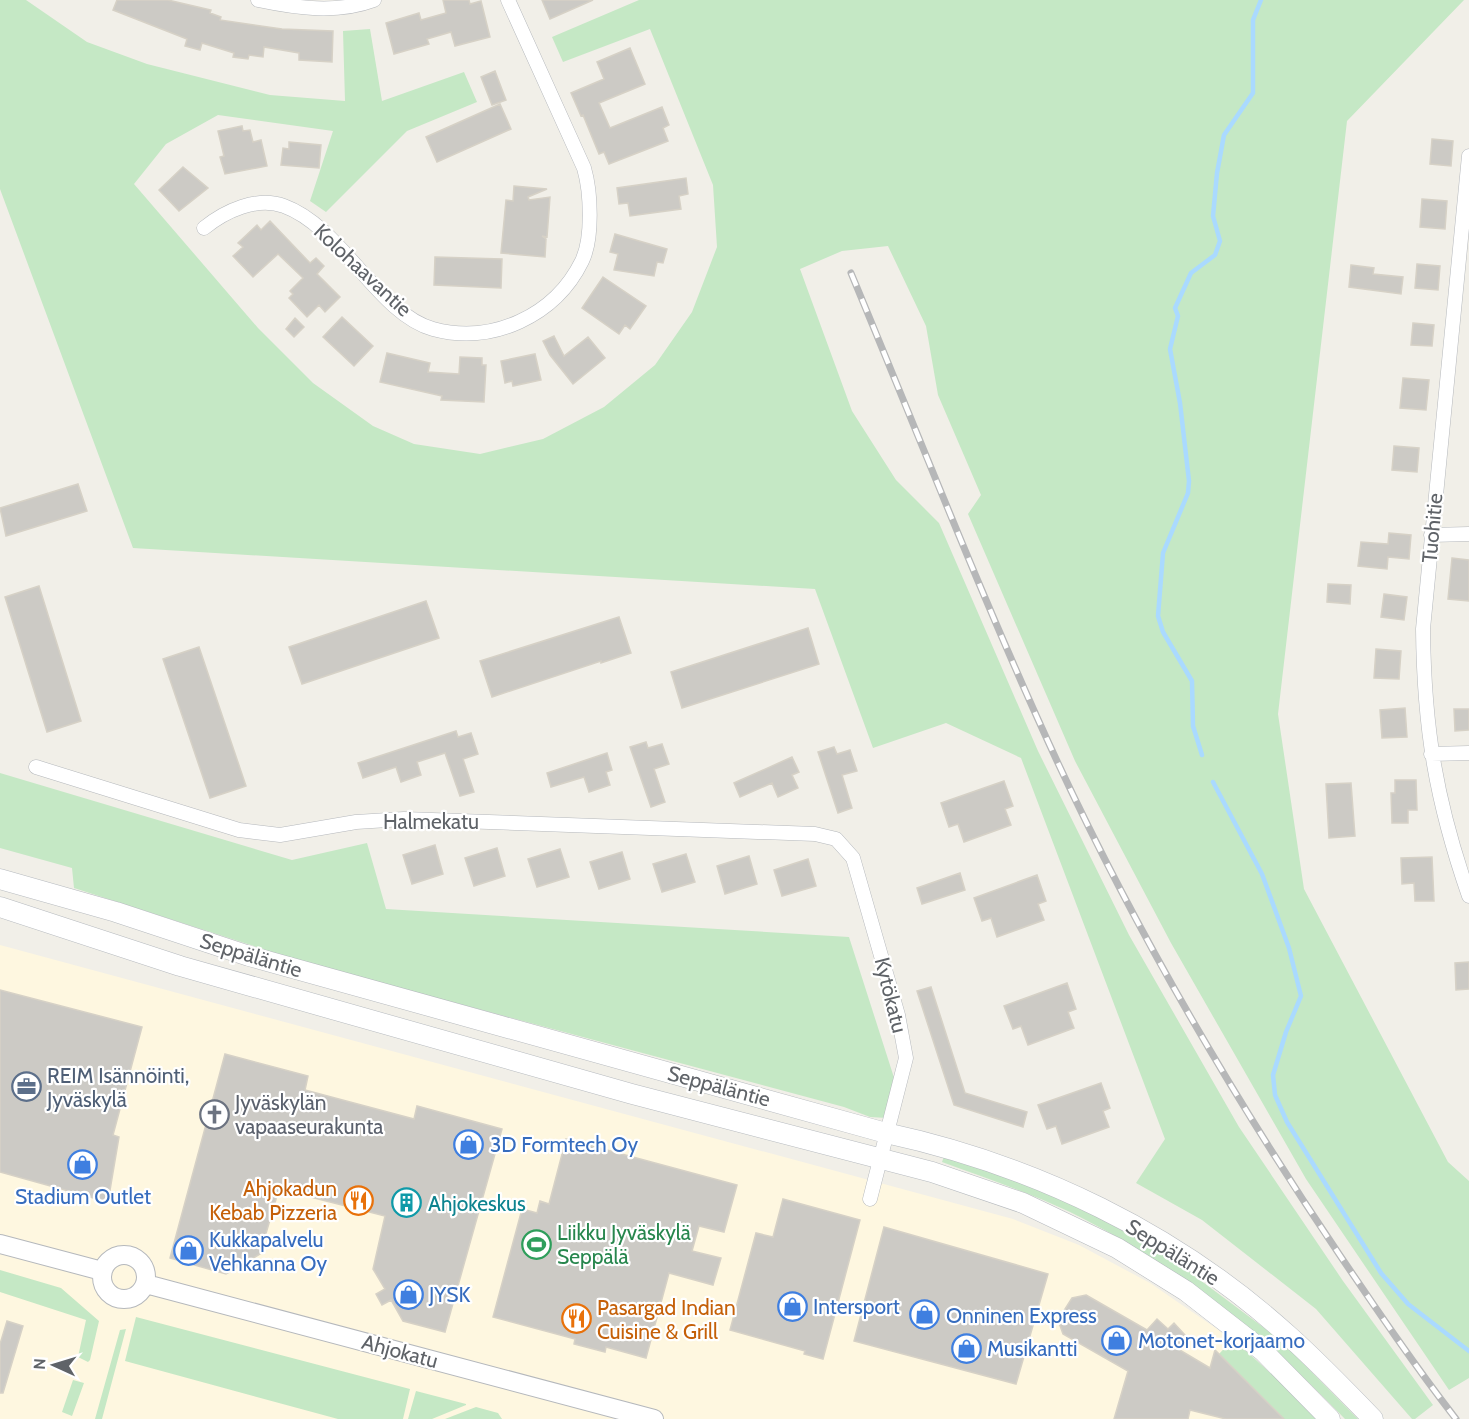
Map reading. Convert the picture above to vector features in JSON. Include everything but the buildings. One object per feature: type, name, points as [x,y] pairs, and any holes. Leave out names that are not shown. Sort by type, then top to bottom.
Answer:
[{"type":"main road","name":"Seppäläntie","points":[[0,879],[116,912],[249,956],[886,1133],[966,1152],[1025,1174],[1080,1197],[1139,1228],[1227,1286],[1288,1335],[1373,1419]]},
{"type":"main road","name":"Seppäläntie","points":[[0,907],[180,966],[632,1094],[932,1172],[1023,1203],[1117,1248],[1186,1291],[1263,1351],[1330,1419]]},
{"type":"street","points":[[258,0],[328,9],[357,6],[374,0]]},
{"type":"street","name":"Kolohaavantie","points":[[204,228],[220,214],[242,207],[261,202],[282,205],[301,214],[319,227],[401,311],[430,328],[461,335],[490,333],[529,318],[537,312],[561,293],[583,260],[591,191],[584,168],[508,0]]},
{"type":"street","name":"Tuohitie","points":[[1469,156],[1423,629],[1423,676],[1431,754],[1446,826],[1469,896]]},
{"type":"street","points":[[1431,535],[1469,534]]},
{"type":"street","points":[[1431,754],[1469,753]]},
{"type":"street","name":"Halmekatu","points":[[36,767],[239,830],[280,835],[356,822],[404,819],[815,834],[836,839]]},
{"type":"street","name":"Kytökatu","points":[[836,839],[853,858],[898,1015],[906,1058],[870,1198]]},
{"type":"street","points":[[0,1244],[102,1271]]},
{"type":"street","points":[[129,1254],[140,1260],[146,1271],[146,1284],[138,1294],[129,1299],[118,1299],[109,1294],[103,1286],[102,1271],[108,1261],[119,1255],[129,1254]]},
{"type":"street","name":"Ahjokatu","points":[[146,1284],[654,1419]]},
{"type":"shaded area","points":[[0,945],[1013,1219],[1079,1245],[1150,1283],[1220,1331],[1320,1419],[0,1419]]},
{"type":"green space","points":[[0,0],[26,0],[87,42],[147,64],[270,95],[345,101],[343,31],[370,29],[382,101],[464,72],[477,102],[407,131],[326,212],[310,201],[333,131],[218,115],[166,144],[134,184],[258,328],[313,383],[373,426],[414,444],[480,454],[543,439],[604,407],[655,365],[692,312],[717,247],[713,185],[650,29],[563,62],[552,37],[639,0],[1464,0],[1347,121],[1278,714],[1304,889],[1448,1162],[1469,1181],[1469,1378],[1449,1390],[1306,1179],[1171,943],[1075,761],[968,514],[981,495],[938,395],[926,326],[888,246],[842,251],[800,269],[852,411],[896,480],[939,523],[1038,751],[1129,935],[1239,1127],[1343,1281],[1433,1405],[1415,1419],[1412,1419],[1316,1309],[1202,1220],[1136,1183],[1165,1139],[1021,758],[946,723],[873,748],[815,589],[133,548],[0,189]]},
{"type":"green space","points":[[0,773],[292,860],[367,843],[386,909],[849,937],[897,1087],[887,1118],[870,1117],[844,1107],[303,962],[74,888],[72,868],[0,848]]},
{"type":"green space","points":[[945,1154],[1020,1181],[1094,1214],[1172,1259],[1279,1339],[1358,1419],[1345,1419],[1250,1330],[1182,1278],[1146,1254],[1070,1212],[942,1162]]},
{"type":"green space","points":[[0,1270],[61,1288],[99,1321],[88,1362],[78,1357],[86,1320],[0,1292]]},
{"type":"green space","points":[[136,1317],[410,1389],[403,1419],[338,1419],[125,1361]]},
{"type":"green space","points":[[126,1329],[102,1419],[95,1419],[120,1330]]},
{"type":"green space","points":[[1233,1339],[1321,1419],[1284,1419],[1219,1354]]},
{"type":"green space","points":[[73,1380],[84,1383],[72,1416],[62,1412]]},
{"type":"green space","points":[[416,1391],[466,1405],[432,1419],[408,1419]]},
{"type":"green space","points":[[476,1407],[498,1413],[502,1419],[445,1419]]},
{"type":"waterway","points":[[1202,755],[1193,726],[1192,681],[1163,632],[1158,616],[1163,553],[1188,493],[1189,481],[1180,403],[1170,349],[1178,316],[1175,308],[1191,273],[1215,255],[1220,241],[1213,216],[1217,173],[1224,135],[1253,93],[1253,20],[1261,0]]},
{"type":"waterway","points":[[1213,782],[1262,874],[1289,948],[1301,996],[1286,1032],[1273,1075],[1275,1095],[1287,1122],[1381,1273],[1408,1304],[1469,1351]]},
{"type":"railway","points":[[851,273],[1003,640],[1057,761],[1120,889],[1188,1013],[1261,1135],[1368,1296],[1456,1419]]},
{"type":"place","name":"REIM Isännöinti, Jyväskylä","points":[[26,1087]]},
{"type":"place","name":"Jyväskylän vapaaseurakunta","points":[[214,1114]]},
{"type":"place","name":"3D Formtech Oy","points":[[469,1144]]},
{"type":"place","name":"Stadium Outlet","points":[[83,1165]]},
{"type":"place","name":"Ahjokadun Kebab Pizzeria","points":[[358,1200]]},
{"type":"place","name":"Ahjokeskus","points":[[407,1203]]},
{"type":"place","name":"Liikku Jyväskylä Seppälä","points":[[536,1244]]},
{"type":"place","name":"Kukkapalvelu Vehkanna Oy","points":[[188,1251]]},
{"type":"place","name":"JYSK","points":[[408,1294]]},
{"type":"place","name":"Intersport","points":[[792,1306]]},
{"type":"place","name":"Onninen Express","points":[[925,1315]]},
{"type":"place","name":"Pasargad Indian Cuisine & Grill","points":[[576,1319]]},
{"type":"place","name":"Motonet-korjaamo","points":[[1117,1340]]},
{"type":"place","name":"Musikantti","points":[[966,1348]]}]
